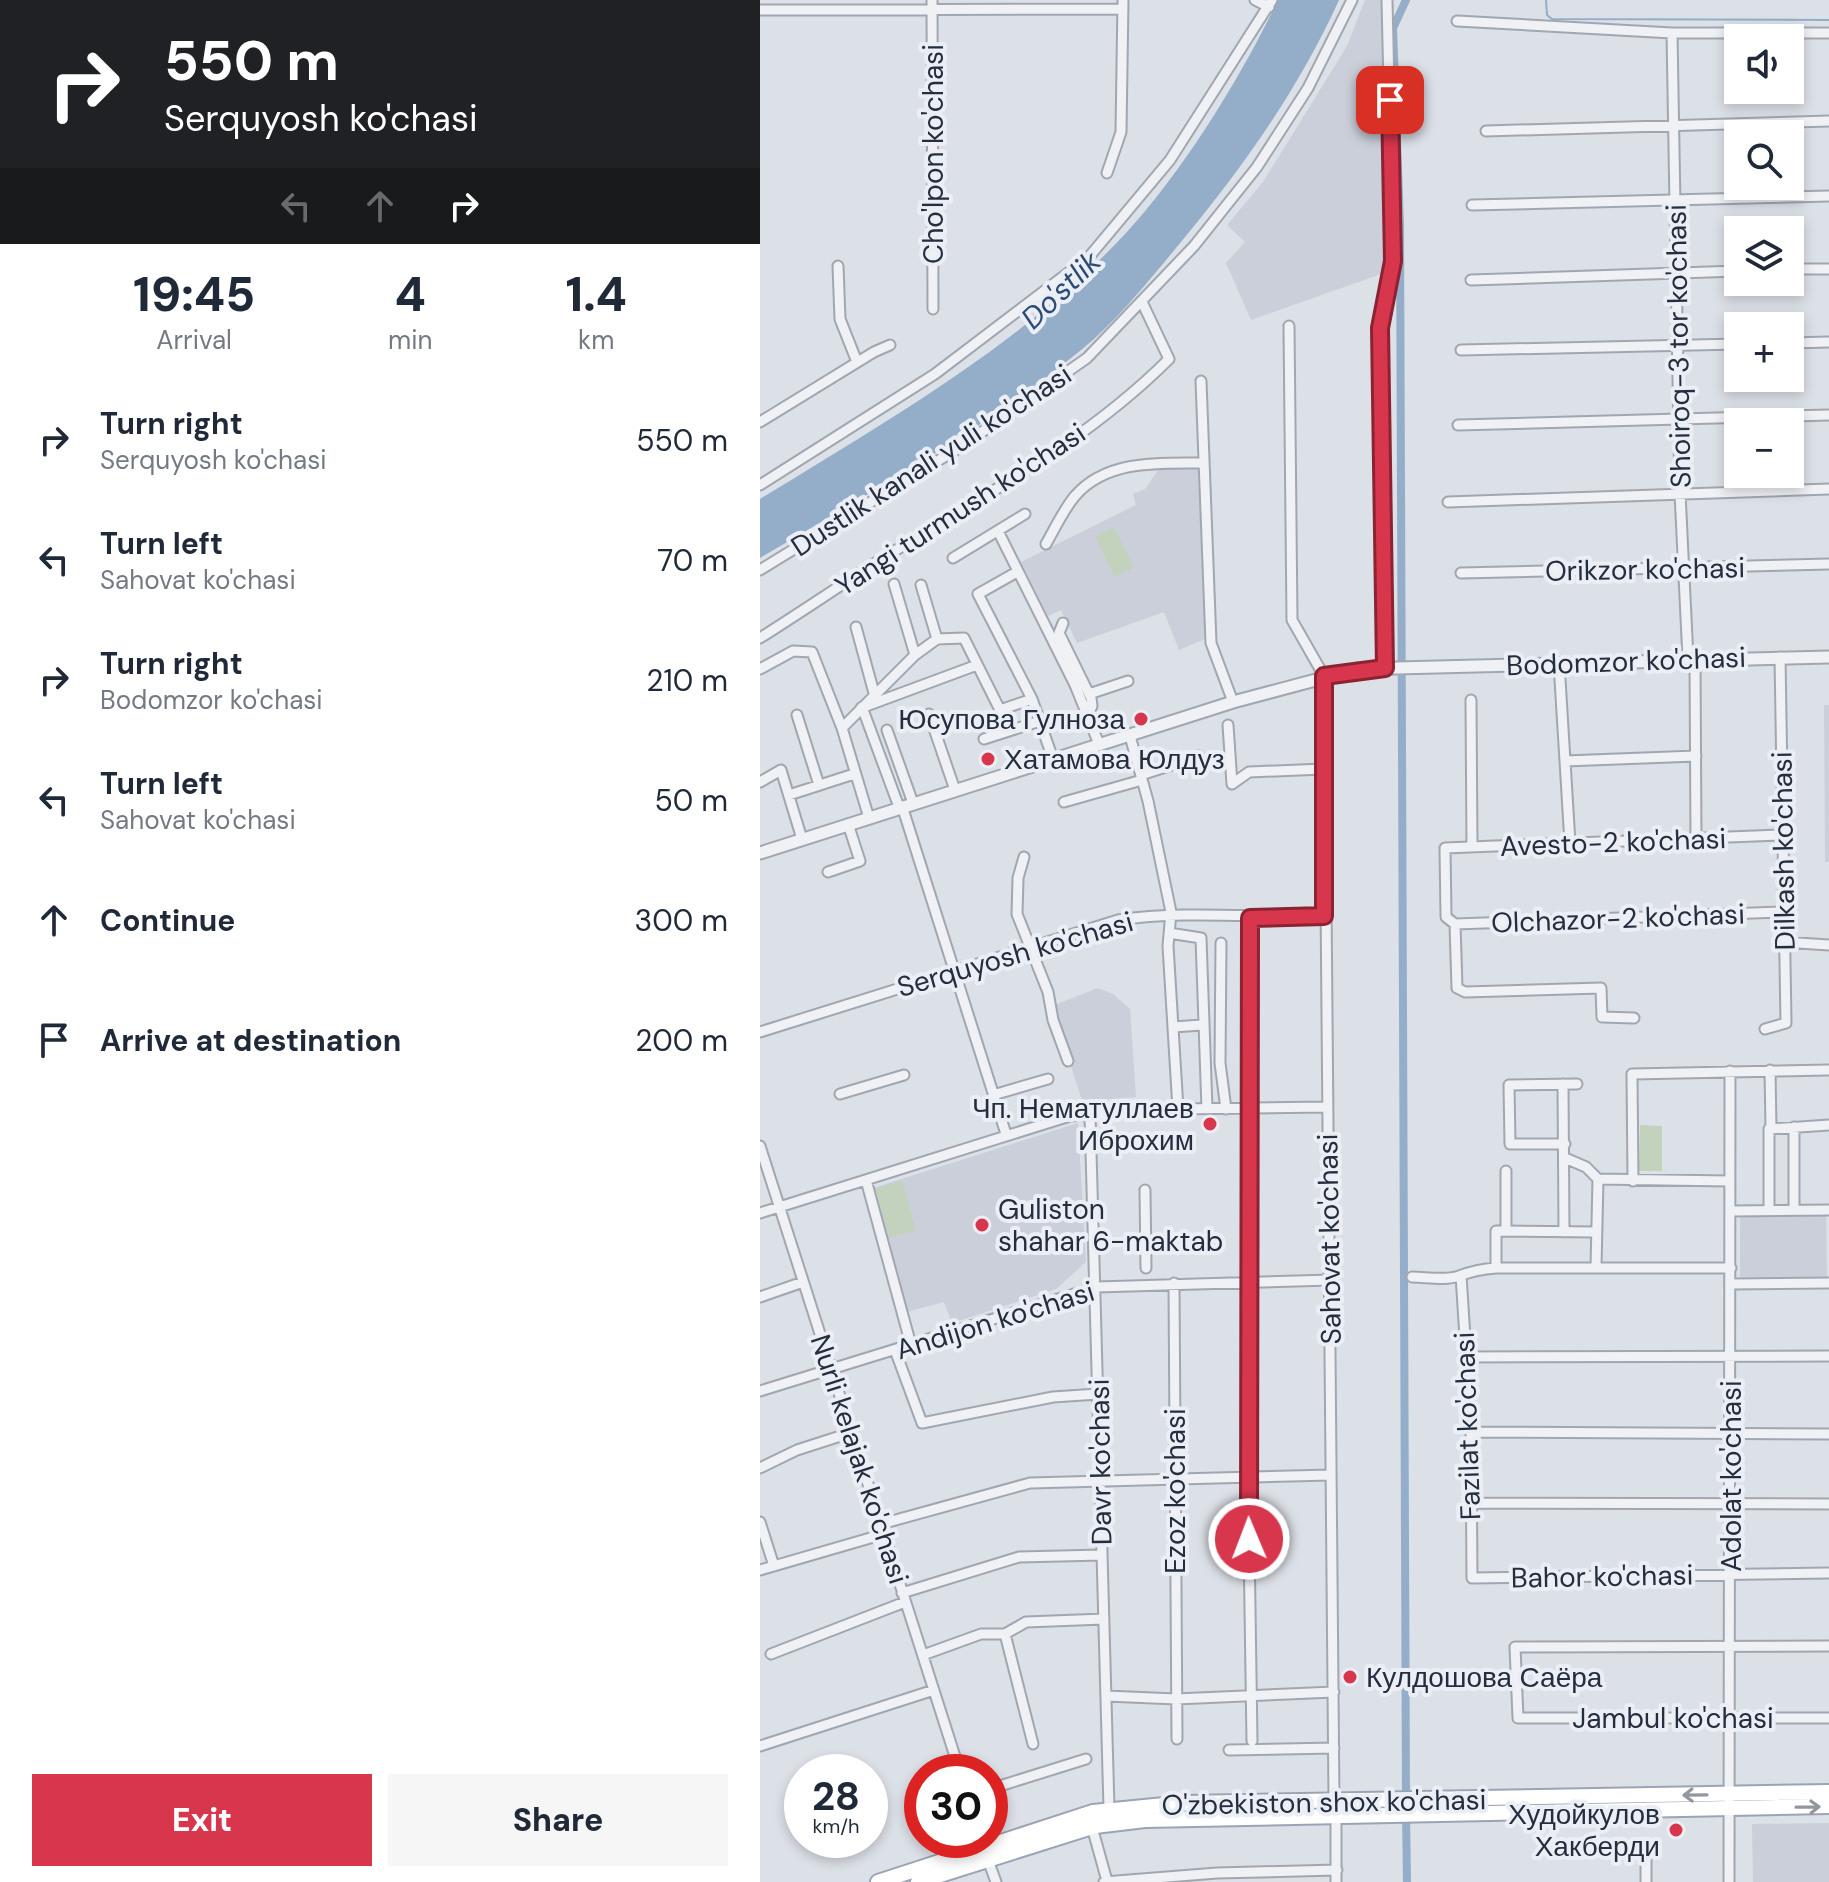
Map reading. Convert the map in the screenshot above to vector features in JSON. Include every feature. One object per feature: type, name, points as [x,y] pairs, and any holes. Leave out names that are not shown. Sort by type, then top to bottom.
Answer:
[{"type":"main road","name":"O'zbekiston shox ko'chasi","points":[[1731,1801],[1829,1792]]},
{"type":"main road","name":"O'zbekiston shox ko'chasi","points":[[1008,1842],[1109,1809],[1185,1803],[1335,1807],[1731,1801],[1829,1806]]},
{"type":"main road","name":"O'zbekiston shox ko'chasi","points":[[1008,1844],[1092,1827],[1335,1807]]},
{"type":"main road","name":"O'zbekiston shox ko'chasi","points":[[878,1882],[956,1858]]},
{"type":"main road","name":"O'zbekiston shox ko'chasi","points":[[918,1882],[967,1858]]},
{"type":"street","points":[[760,485],[935,374],[1089,257],[1170,160],[1270,4],[1255,0]]},
{"type":"street","name":"Dustlik kanali yuli ko'chasi","points":[[760,570],[974,438],[1087,358],[1194,246],[1257,167],[1308,88],[1352,0]]},
{"type":"street","points":[[760,853],[1233,702],[1324,676],[1389,668],[1380,328],[1393,261],[1387,0]]},
{"type":"street","points":[[760,10],[1123,4],[1121,132],[1107,173]]},
{"type":"street","name":"Cho'lpon ko'chasi","points":[[932,5],[933,309]]},
{"type":"street","points":[[1457,21],[1672,33],[1829,33]]},
{"type":"street","name":"Shoiroq-3 tor ko'chasi","points":[[1672,33],[1680,493],[1692,659],[1696,840]]},
{"type":"street","points":[[1486,131],[1829,121]]},
{"type":"street","points":[[1472,205],[1829,196]]},
{"type":"street","points":[[838,266],[840,319],[857,362]]},
{"type":"street","points":[[1804,269],[1829,269]]},
{"type":"street","points":[[1471,280],[1724,271]]},
{"type":"street","name":"Yangi turmush ko'chasi","points":[[760,638],[889,555],[1018,478],[1095,421],[1169,359],[1142,302]]},
{"type":"street","points":[[1289,326],[1292,620],[1324,676]]},
{"type":"street","points":[[1804,343],[1829,342]]},
{"type":"street","points":[[1461,350],[1724,344]]},
{"type":"street","points":[[760,422],[890,345]]},
{"type":"street","points":[[1201,381],[1211,643],[1233,702]]},
{"type":"street","points":[[1458,425],[1829,415]]},
{"type":"street","points":[[1046,544],[1075,495],[1096,478],[1143,462],[1204,463]]},
{"type":"street","points":[[1448,502],[1829,489]]},
{"type":"street","points":[[953,558],[1025,514]]},
{"type":"street","points":[[998,531],[1099,744]]},
{"type":"street","name":"Orikzor ko'chasi","points":[[1461,573],[1829,564]]},
{"type":"street","points":[[1017,572],[978,594],[1032,699],[1053,759]]},
{"type":"street","points":[[894,584],[915,655]]},
{"type":"street","points":[[921,585],[937,639]]},
{"type":"street","points":[[1063,623],[1059,633],[1089,694],[1092,706],[1087,715]]},
{"type":"street","points":[[856,627],[874,693]]},
{"type":"street","points":[[842,728],[874,693],[937,639],[964,638],[1000,710],[1032,699]]},
{"type":"street","points":[[760,669],[793,651],[812,652],[842,728],[869,818]]},
{"type":"street","name":"Dilkash ko'chasi","points":[[1765,1029],[1786,1023],[1780,657]]},
{"type":"street","name":"Bodomzor ko'chasi","points":[[1389,668],[1829,657]]},
{"type":"street","points":[[1559,663],[1570,843]]},
{"type":"street","points":[[860,708],[977,665]]},
{"type":"street","name":"Sahovat ko'chasi","points":[[1324,676],[1336,1882]]},
{"type":"street","points":[[1089,694],[1128,681]]},
{"type":"street","points":[[1471,700],[1472,847]]},
{"type":"street","points":[[860,708],[904,806]]},
{"type":"street","points":[[929,714],[955,790]]},
{"type":"street","points":[[797,715],[819,785]]},
{"type":"street","points":[[984,739],[1040,721]]},
{"type":"street","points":[[1228,725],[1232,784],[1249,772],[1323,769]]},
{"type":"street","points":[[887,730],[904,806],[952,971],[1006,1134]]},
{"type":"street","points":[[1130,736],[1171,912],[1169,933],[1178,1109]]},
{"type":"street","points":[[1064,802],[1142,778],[1199,756]]},
{"type":"street","points":[[1565,761],[1696,756]]},
{"type":"street","points":[[760,782],[781,770],[802,839]]},
{"type":"street","points":[[789,795],[854,774]]},
{"type":"street","points":[[828,872],[860,861],[848,824]]},
{"type":"street","name":"Avesto-2 ko'chasi","points":[[1455,924],[1446,917],[1445,848],[1781,835]]},
{"type":"street","points":[[1024,857],[1018,878],[1017,914],[1048,992],[1053,1020],[1068,1061]]},
{"type":"street","name":"Serquyosh ko'chasi","points":[[760,1032],[1118,920],[1171,912],[1250,918],[1324,916]]},
{"type":"street","name":"Olchazor-2 ko'chasi","points":[[1455,924],[1782,912]]},
{"type":"street","points":[[1250,918],[1248,1476],[1252,1741]]},
{"type":"street","points":[[1455,924],[1457,988],[1465,992],[1601,988],[1602,1017],[1634,1018]]},
{"type":"street","points":[[1169,933],[1201,938],[1207,1109]]},
{"type":"street","points":[[1783,942],[1829,945]]},
{"type":"street","points":[[1221,943],[1220,1063],[1226,1109]]},
{"type":"street","points":[[1173,1027],[1202,1025]]},
{"type":"street","points":[[1769,1210],[1770,1070]]},
{"type":"street","points":[[1633,1181],[1632,1074],[1829,1070]]},
{"type":"street","name":"Adolat ko'chasi","points":[[1729,1882],[1732,1646],[1730,1071]]},
{"type":"street","points":[[840,1094],[904,1075]]},
{"type":"street","points":[[993,1095],[1048,1079]]},
{"type":"street","points":[[1563,1084],[1564,1232]]},
{"type":"street","points":[[1565,1144],[1510,1144],[1509,1085],[1577,1084]]},
{"type":"street","points":[[760,1213],[1070,1116],[1178,1109],[1327,1107]]},
{"type":"street","name":"Davr ko'chasi","points":[[1090,1115],[1109,1809]]},
{"type":"street","points":[[1770,1129],[1829,1125]]},
{"type":"street","points":[[1794,1127],[1794,1210]]},
{"type":"street","name":"Nurli kelajak ko'chasi","points":[[760,1146],[954,1754]]},
{"type":"street","points":[[1565,1158],[1586,1167],[1598,1179],[1729,1181]]},
{"type":"street","points":[[1496,1268],[1506,1171]]},
{"type":"street","points":[[1596,1267],[1598,1179]]},
{"type":"street","points":[[866,1180],[911,1345]]},
{"type":"street","points":[[1145,1190],[1146,1268]]},
{"type":"street","points":[[1731,1211],[1829,1210]]},
{"type":"street","points":[[1501,1231],[1596,1232]]},
{"type":"street","points":[[1412,1277],[1461,1275],[1473,1269],[1496,1268],[1731,1268]]},
{"type":"street","name":"Fazilat ko'chasi","points":[[1461,1275],[1471,1432],[1472,1578]]},
{"type":"street","name":"Andijon ko'chasi","points":[[760,1391],[1097,1287],[1331,1280]]},
{"type":"street","points":[[760,1297],[803,1282]]},
{"type":"street","name":"Ezoz ko'chasi","points":[[1174,1283],[1177,1739]]},
{"type":"street","points":[[1731,1284],[1829,1283]]},
{"type":"street","points":[[895,1350],[922,1423],[1053,1397],[1098,1394]]},
{"type":"street","points":[[1464,1357],[1829,1356]]},
{"type":"street","points":[[760,1468],[797,1450],[853,1432]]},
{"type":"street","points":[[1471,1432],[1829,1434]]},
{"type":"street","points":[[760,1570],[1030,1483],[1331,1475]]},
{"type":"street","points":[[1472,1503],[1829,1504]]},
{"type":"street","points":[[760,1522],[774,1566]]},
{"type":"street","points":[[771,1654],[904,1597],[1019,1557],[1102,1555]]},
{"type":"street","name":"Bahor ko'chasi","points":[[1472,1578],[1829,1573]]},
{"type":"street","points":[[923,1655],[981,1634],[1005,1634],[1026,1622],[1104,1619]]},
{"type":"street","points":[[1005,1634],[1033,1744]]},
{"type":"street","points":[[1732,1646],[1829,1646]]},
{"type":"street","name":"Jambul ko'chasi","points":[[1732,1646],[1515,1647],[1518,1718],[1829,1718]]},
{"type":"street","points":[[760,1746],[934,1690]]},
{"type":"street","points":[[1106,1696],[1176,1699],[1334,1692]]},
{"type":"street","points":[[1229,1750],[1334,1748]]},
{"type":"street","points":[[1008,1783],[1086,1759]]},
{"type":"street","points":[[1092,1827],[1106,1882],[1337,1870]]},
{"type":"street","points":[[1646,1856],[1646,1882]]},
{"type":"street","points":[[988,1858],[996,1882]]},
{"type":"shaded area","points":[[1365,0],[1383,0],[1390,256],[1384,273],[1251,320],[1226,263],[1245,242],[1227,225],[1263,182],[1347,46]]},
{"type":"shaded area","points":[[1159,469],[1198,469],[1205,639],[1179,650],[1164,612],[1077,643],[1061,610],[1048,616],[1021,562],[1136,505],[1133,494],[1145,489]]},
{"type":"shaded area","points":[[1824,705],[1829,705],[1829,862],[1825,862]]},
{"type":"shaded area","points":[[1098,988],[1113,994],[1130,1009],[1136,1097],[1082,1101],[1052,1006]]},
{"type":"shaded area","name":"Guliston shahar 6-maktab","points":[[1078,1123],[1086,1262],[1056,1289],[952,1323],[944,1302],[903,1313],[870,1189]]},
{"type":"shaded area","points":[[1826,1214],[1827,1277],[1740,1277],[1740,1215]]},
{"type":"shaded area","points":[[1829,1823],[1829,1882],[1753,1882],[1752,1824]]},
{"type":"green space","points":[[1114,527],[1134,567],[1115,577],[1095,537]]},
{"type":"green space","points":[[1640,1125],[1662,1126],[1662,1171],[1639,1171]]},
{"type":"green space","points":[[902,1181],[916,1230],[889,1238],[875,1189]]},
{"type":"water","points":[[1278,0],[1339,0],[1305,66],[1245,160],[1119,315],[1081,350],[1005,408],[925,460],[760,558],[760,499],[905,410],[999,345],[1086,273],[1126,233],[1169,181],[1210,122]]},
{"type":"waterway","points":[[1406,0],[1393,28],[1400,225],[1406,1800]]},
{"type":"waterway","points":[[1546,0],[1547,15],[1552,19],[1829,20]]},
{"type":"waterway","points":[[1406,1814],[1407,1882]]},
{"type":"place","name":"Юсупова Гулноза","points":[[1141,719]]},
{"type":"place","name":"Хатамова Юлдуз","points":[[988,759]]},
{"type":"place","name":"Чп. Нематуллаев Иброхим","points":[[1210,1124]]},
{"type":"place","name":"Guliston shahar 6-maktab","points":[[982,1225]]},
{"type":"place","name":"Кулдошова Саёра","points":[[1350,1677]]},
{"type":"place","name":"Худойкулов Хакберди","points":[[1676,1830]]},
{"type":"route","points":[[1249,1539],[1250,918],[1324,916],[1324,676],[1357,669],[1385,668],[1380,328],[1393,261],[1390,100]]},
{"type":"water label","name":"Do'stlik","points":[[1061,290]]}]
